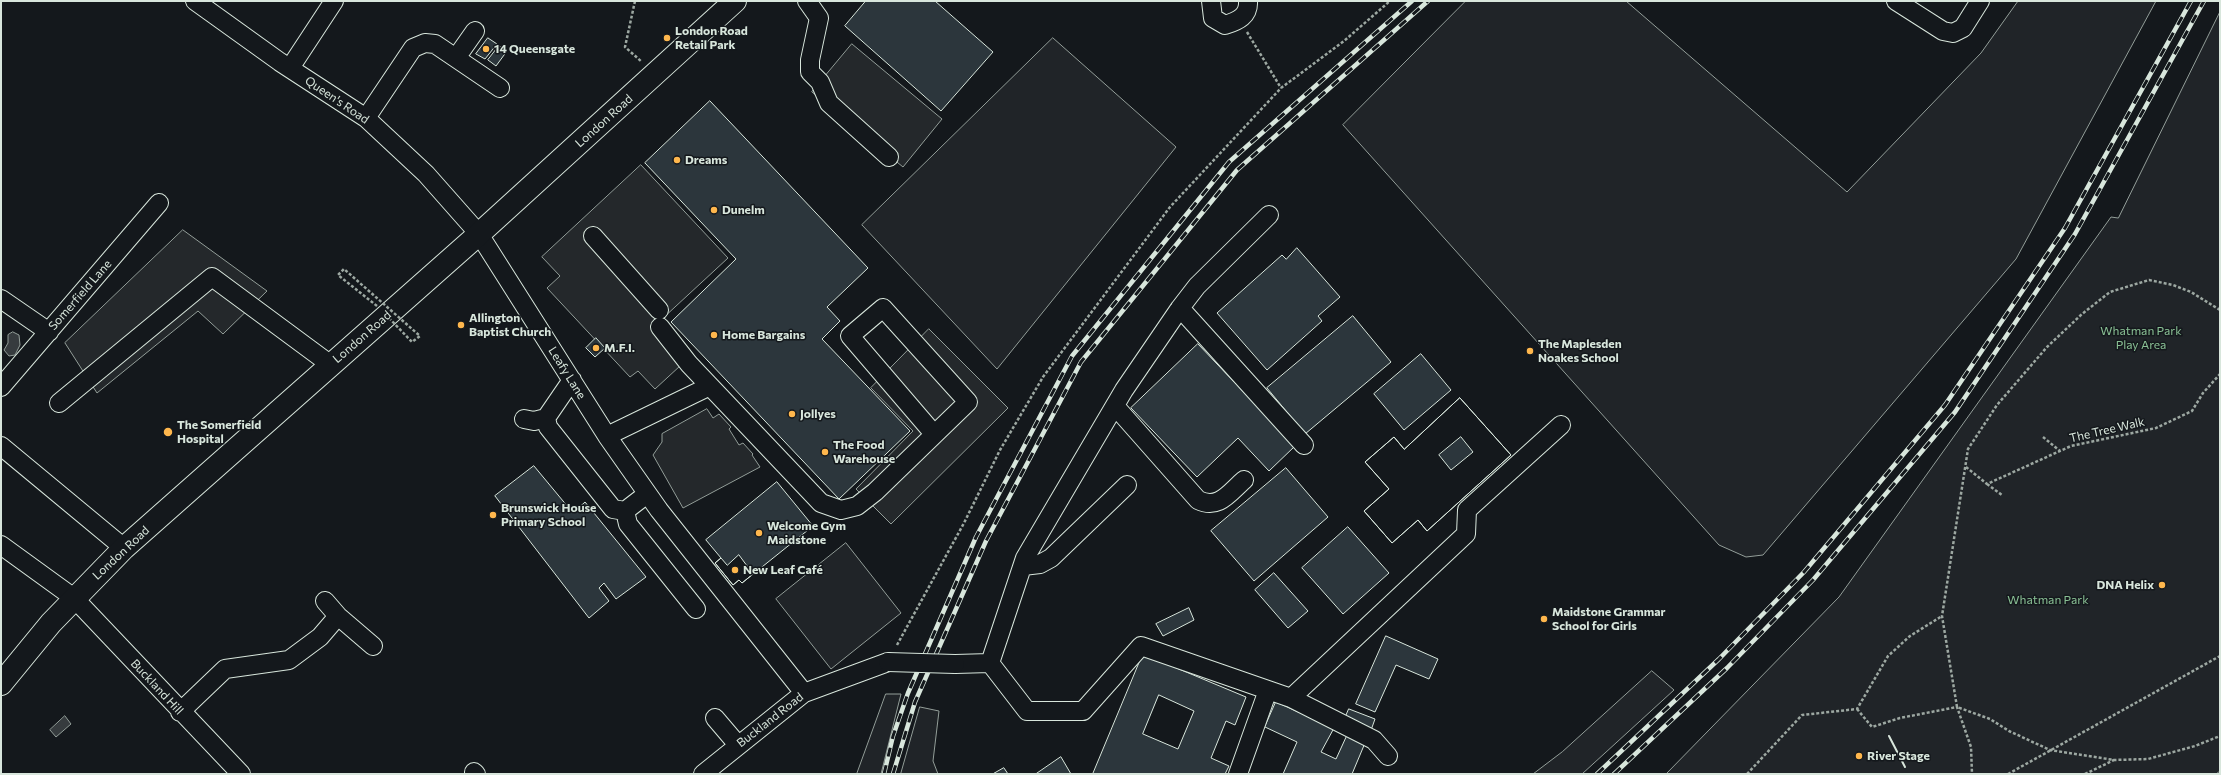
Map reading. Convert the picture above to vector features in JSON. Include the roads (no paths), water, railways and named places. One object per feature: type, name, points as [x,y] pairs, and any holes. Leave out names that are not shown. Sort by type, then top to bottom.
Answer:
[{"type":"main road","name":"London Road","points":[[1,684],[74,598],[124,548],[479,234],[735,1]]},
{"type":"street","name":"Queen's Road","points":[[195,1],[290,68],[366,118],[426,174],[479,234]]},
{"type":"street","points":[[290,68],[334,1]]},
{"type":"street","points":[[807,1],[819,18],[810,60],[810,72],[820,82],[829,103],[889,157]]},
{"type":"street","points":[[1211,1],[1213,18],[1225,25],[1240,21],[1249,8],[1248,1]]},
{"type":"street","points":[[1896,1],[1943,31],[1953,33],[1963,28],[1980,1]]},
{"type":"street","points":[[456,58],[475,31]]},
{"type":"street","points":[[366,118],[413,48],[425,43],[435,44],[500,88]]},
{"type":"street","name":"Somerfield Lane","points":[[1,387],[159,203]]},
{"type":"street","points":[[1269,215],[1197,286],[1180,308],[1115,406],[1053,509],[1023,566],[990,663],[1027,711],[1083,711],[1141,646],[1291,698],[1315,712],[1374,740],[1388,756]]},
{"type":"street","name":"Leafy Lane","points":[[479,234],[607,436],[647,494],[804,693]]},
{"type":"street","points":[[593,236],[659,318],[689,364],[821,503],[841,510],[857,506],[875,492],[968,402],[884,308],[850,336],[934,434]]},
{"type":"street","points":[[59,403],[212,277],[331,365]]},
{"type":"street","points":[[1,299],[49,332]]},
{"type":"street","points":[[1180,308],[1304,445]]},
{"type":"street","points":[[524,419],[534,421],[546,418],[572,380]]},
{"type":"street","points":[[607,436],[710,386]]},
{"type":"street","points":[[1115,406],[1198,500],[1209,505],[1216,504],[1244,480]]},
{"type":"street","points":[[546,418],[548,427],[613,509],[624,511],[647,494]]},
{"type":"street","points":[[1291,698],[1466,534],[1467,510],[1561,425]]},
{"type":"street","points":[[1,446],[124,548]]},
{"type":"street","points":[[1023,566],[1040,564],[1051,558],[1127,485]]},
{"type":"street","points":[[624,511],[628,524],[696,609]]},
{"type":"street","name":"Buckland Hill","points":[[1,545],[74,598],[180,712],[241,774]]},
{"type":"street","points":[[325,601],[338,616],[372,646]]},
{"type":"street","points":[[180,712],[225,669],[289,660],[320,636],[338,616]]},
{"type":"street","name":"Buckland Road","points":[[703,774],[804,693],[888,662],[955,664],[990,663]]},
{"type":"street","points":[[1238,774],[1268,690]]},
{"type":"street","points":[[715,718],[738,745]]},
{"type":"railway","points":[[884,774],[893,736],[908,693],[976,537],[1072,356],[1229,162],[1412,1]]},
{"type":"railway","points":[[893,774],[915,702],[986,541],[1081,362],[1237,170],[1428,1]]},
{"type":"railway","points":[[1597,774],[1719,659],[1804,572],[1945,405],[2065,228],[2191,1]]},
{"type":"railway","points":[[1614,774],[1727,668],[1813,580],[1955,412],[2075,234],[2204,1]]},
{"type":"place","name":"London Road Retail Park","points":[[667,38]]},
{"type":"place","name":"14 Queensgate","points":[[486,49]]},
{"type":"place","name":"Dreams","points":[[677,160]]},
{"type":"place","name":"Dunelm","points":[[714,210]]},
{"type":"place","name":"Allington Baptist Church","points":[[461,325]]},
{"type":"place","name":"Home Bargains","points":[[714,335]]},
{"type":"place","name":"M.F.I.","points":[[596,348]]},
{"type":"place","name":"The Maplesden Noakes School","points":[[1530,351]]},
{"type":"place","name":"Jollyes","points":[[792,414]]},
{"type":"place","name":"The Somerfield Hospital","points":[[168,432]]},
{"type":"place","name":"The Food Warehouse","points":[[825,452]]},
{"type":"place","name":"Brunswick House Primary School","points":[[493,515]]},
{"type":"place","name":"Welcome Gym Maidstone","points":[[759,533]]},
{"type":"place","name":"New Leaf Café","points":[[735,570]]},
{"type":"place","name":"DNA Helix","points":[[2162,585]]},
{"type":"place","name":"Maidstone Grammar School for Girls","points":[[1544,619]]},
{"type":"place","name":"River Stage","points":[[1859,756]]},
{"type":"park label","name":"Whatman Park Play Area","points":[[2141,338]]},
{"type":"park label","name":"Whatman Park","points":[[2048,600]]}]
